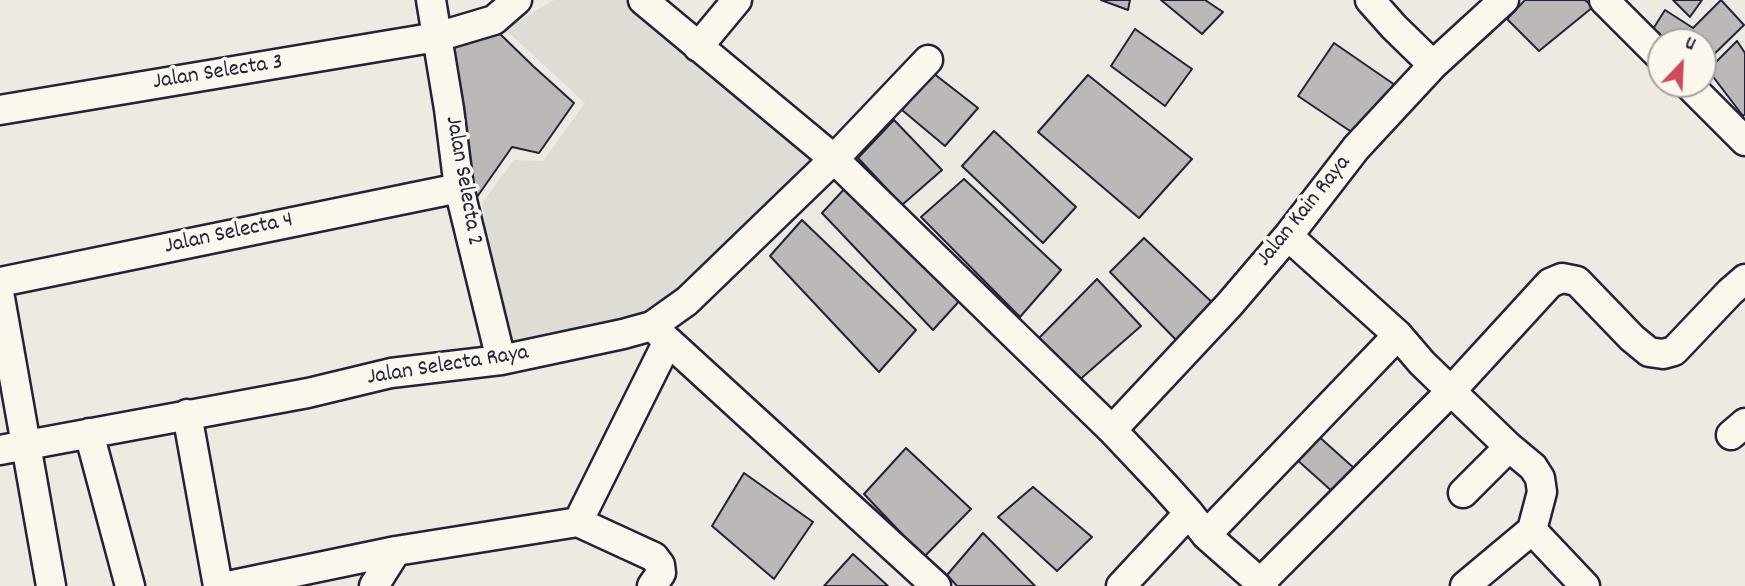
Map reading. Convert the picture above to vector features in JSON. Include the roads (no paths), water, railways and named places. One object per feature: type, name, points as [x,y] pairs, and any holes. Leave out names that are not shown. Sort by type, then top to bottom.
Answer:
[{"type":"street","name":"Jalan Selecta 2","points":[[431,0],[459,188],[501,360]]},
{"type":"street","name":"Jalan Selecta 3","points":[[0,110],[437,37],[494,20],[517,0]]},
{"type":"street","points":[[643,0],[834,159],[1112,430],[1189,513],[1206,536],[1263,584],[1451,391],[1550,284],[1562,278],[1577,281],[1632,338],[1649,352],[1663,354],[1674,351],[1745,279]]},
{"type":"street","points":[[698,47],[737,0]]},
{"type":"street","points":[[1370,0],[1433,65]]},
{"type":"street","name":"Jalan Kain Raya","points":[[1112,430],[1229,305],[1288,236],[1356,148],[1433,65],[1504,0]]},
{"type":"street","points":[[1604,0],[1647,43]]},
{"type":"street","name":"Jalan Selecta Raya","points":[[13,448],[308,393],[391,373],[501,360],[623,334],[660,333],[687,301],[834,159],[928,60]]},
{"type":"street","points":[[1702,98],[1745,141]]},
{"type":"street","name":"Jalan Selecta 4","points":[[0,282],[459,188]]},
{"type":"street","points":[[1288,236],[1398,335],[1422,363],[1509,447],[1534,467],[1540,478],[1542,498],[1532,530],[1465,586]]},
{"type":"street","points":[[0,298],[13,448],[51,586]]},
{"type":"street","points":[[578,522],[660,333],[936,586]]},
{"type":"street","points":[[1206,536],[1398,335]]},
{"type":"street","points":[[187,414],[218,586]]},
{"type":"street","points":[[89,433],[130,586]]},
{"type":"street","points":[[1463,493],[1509,447]]},
{"type":"street","points":[[1121,586],[1189,513]]},
{"type":"street","points":[[228,586],[396,551],[578,522],[654,557],[660,565],[661,573],[652,586]]},
{"type":"street","points":[[1532,530],[1585,586]]},
{"type":"street","points":[[374,586],[396,551]]}]
